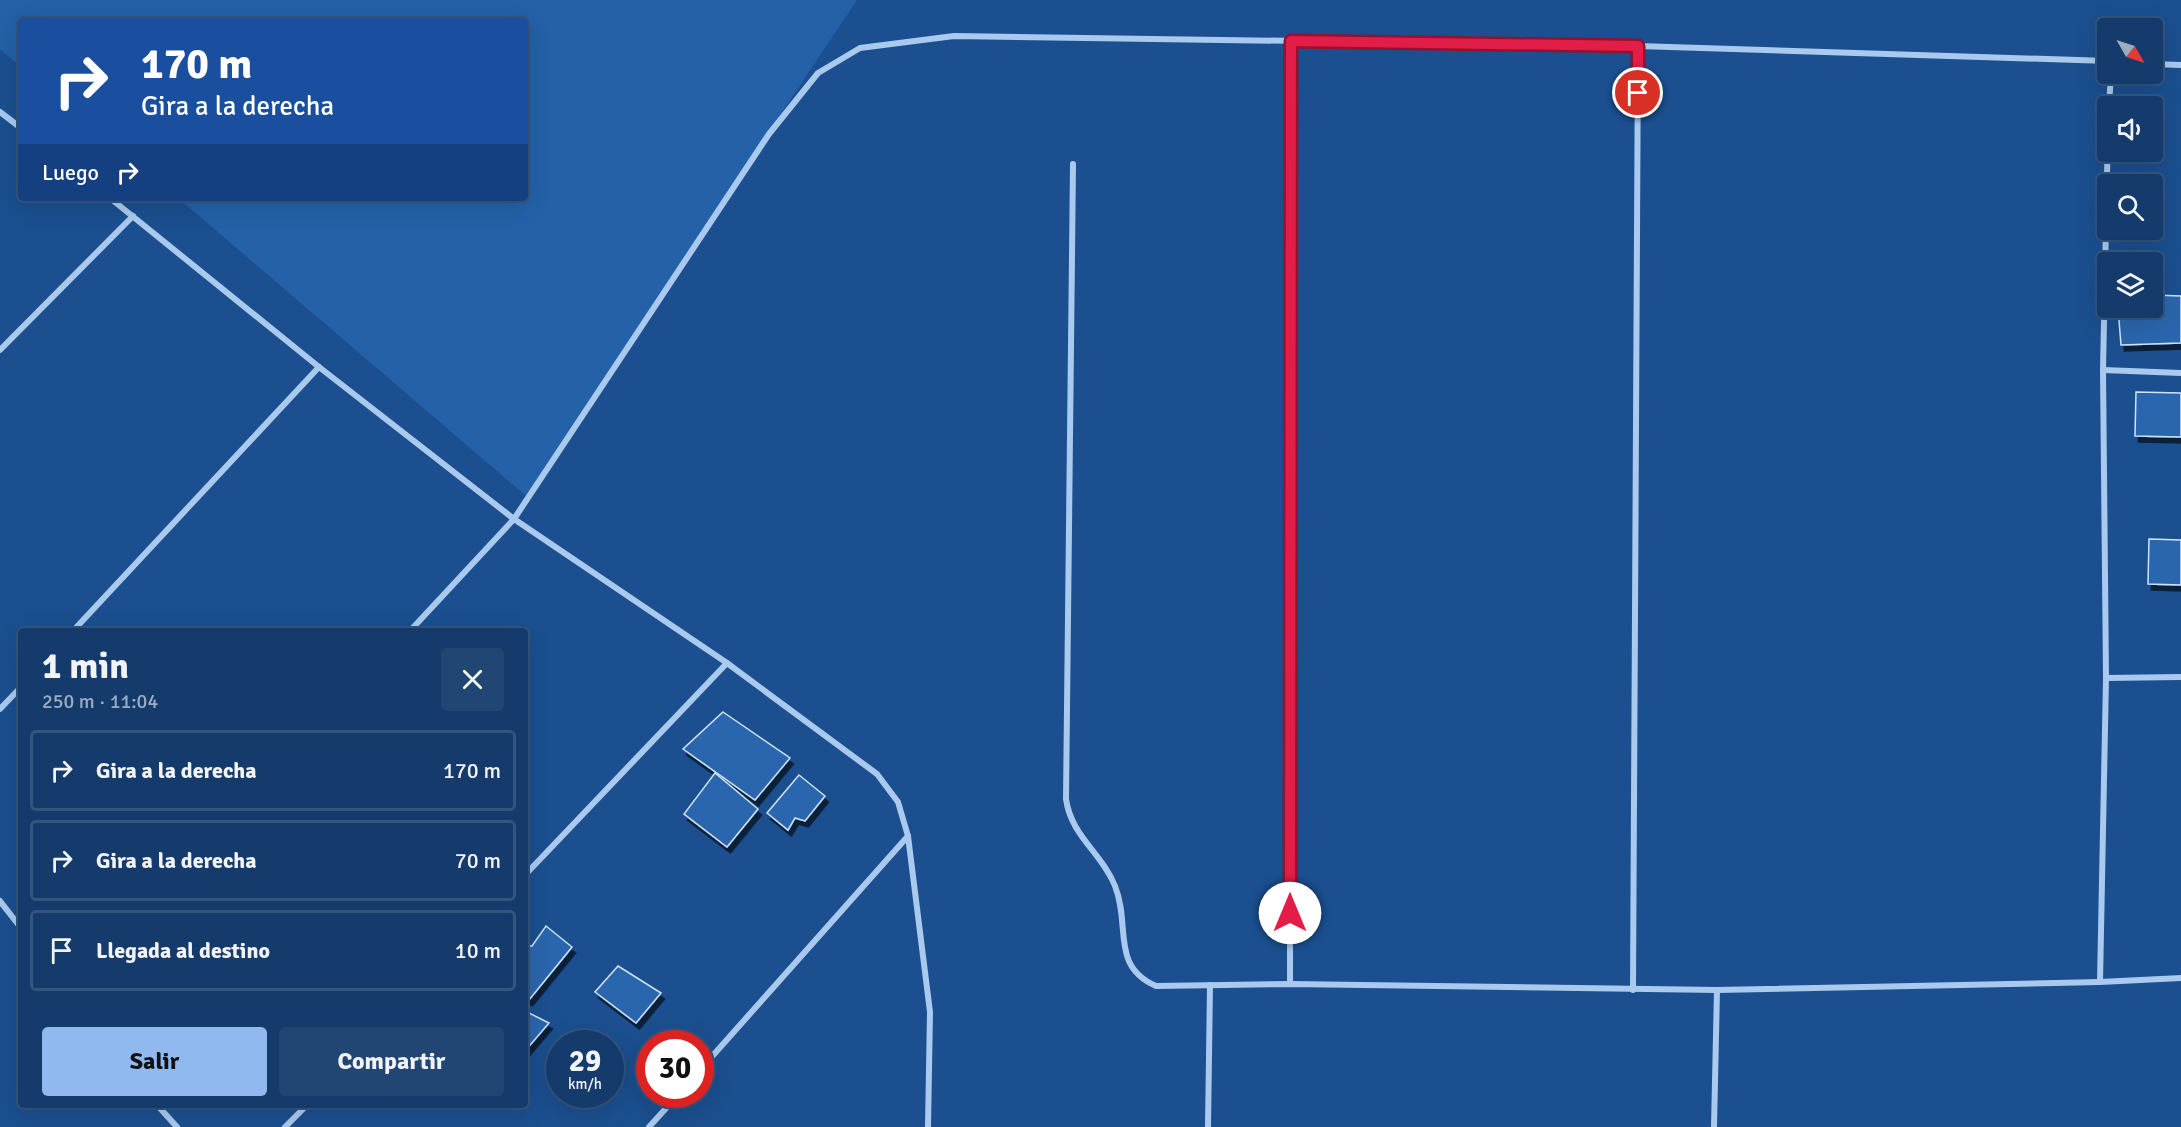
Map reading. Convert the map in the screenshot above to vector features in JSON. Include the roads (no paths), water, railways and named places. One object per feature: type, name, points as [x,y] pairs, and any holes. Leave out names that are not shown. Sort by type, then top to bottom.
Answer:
[{"type":"street","points":[[413,628],[514,519],[769,134],[818,74],[860,48],[954,36],[1638,46],[2097,61]]},
{"type":"street","points":[[1290,984],[1291,41]]},
{"type":"street","points":[[1633,990],[1638,46]]},
{"type":"street","points":[[2163,64],[2181,65]]},
{"type":"street","points":[[0,112],[18,126]]},
{"type":"street","points":[[2100,982],[2106,678],[2103,370],[2107,162]]},
{"type":"street","points":[[1073,164],[1066,799],[1068,817],[1104,864],[1115,885],[1122,905],[1125,957],[1133,972],[1143,981],[1156,986],[1290,984],[1717,990],[2100,982],[2181,978]]},
{"type":"street","points":[[114,201],[319,367],[514,519],[727,663],[877,774],[898,802],[908,836],[930,1012],[928,1127]]},
{"type":"street","points":[[0,350],[133,216]]},
{"type":"street","points":[[76,628],[319,367]]},
{"type":"street","points":[[2103,370],[2181,373]]},
{"type":"street","points":[[528,872],[727,663]]},
{"type":"street","points":[[2106,678],[2181,677]]},
{"type":"street","points":[[0,709],[18,690]]},
{"type":"street","points":[[714,1054],[908,836]]},
{"type":"street","points":[[0,901],[18,924]]},
{"type":"street","points":[[1208,1127],[1209,985]]},
{"type":"street","points":[[1714,1127],[1717,990]]},
{"type":"street","points":[[160,1108],[177,1127]]},
{"type":"street","points":[[285,1127],[304,1108]]},
{"type":"street","points":[[649,1127],[666,1108]]}]
